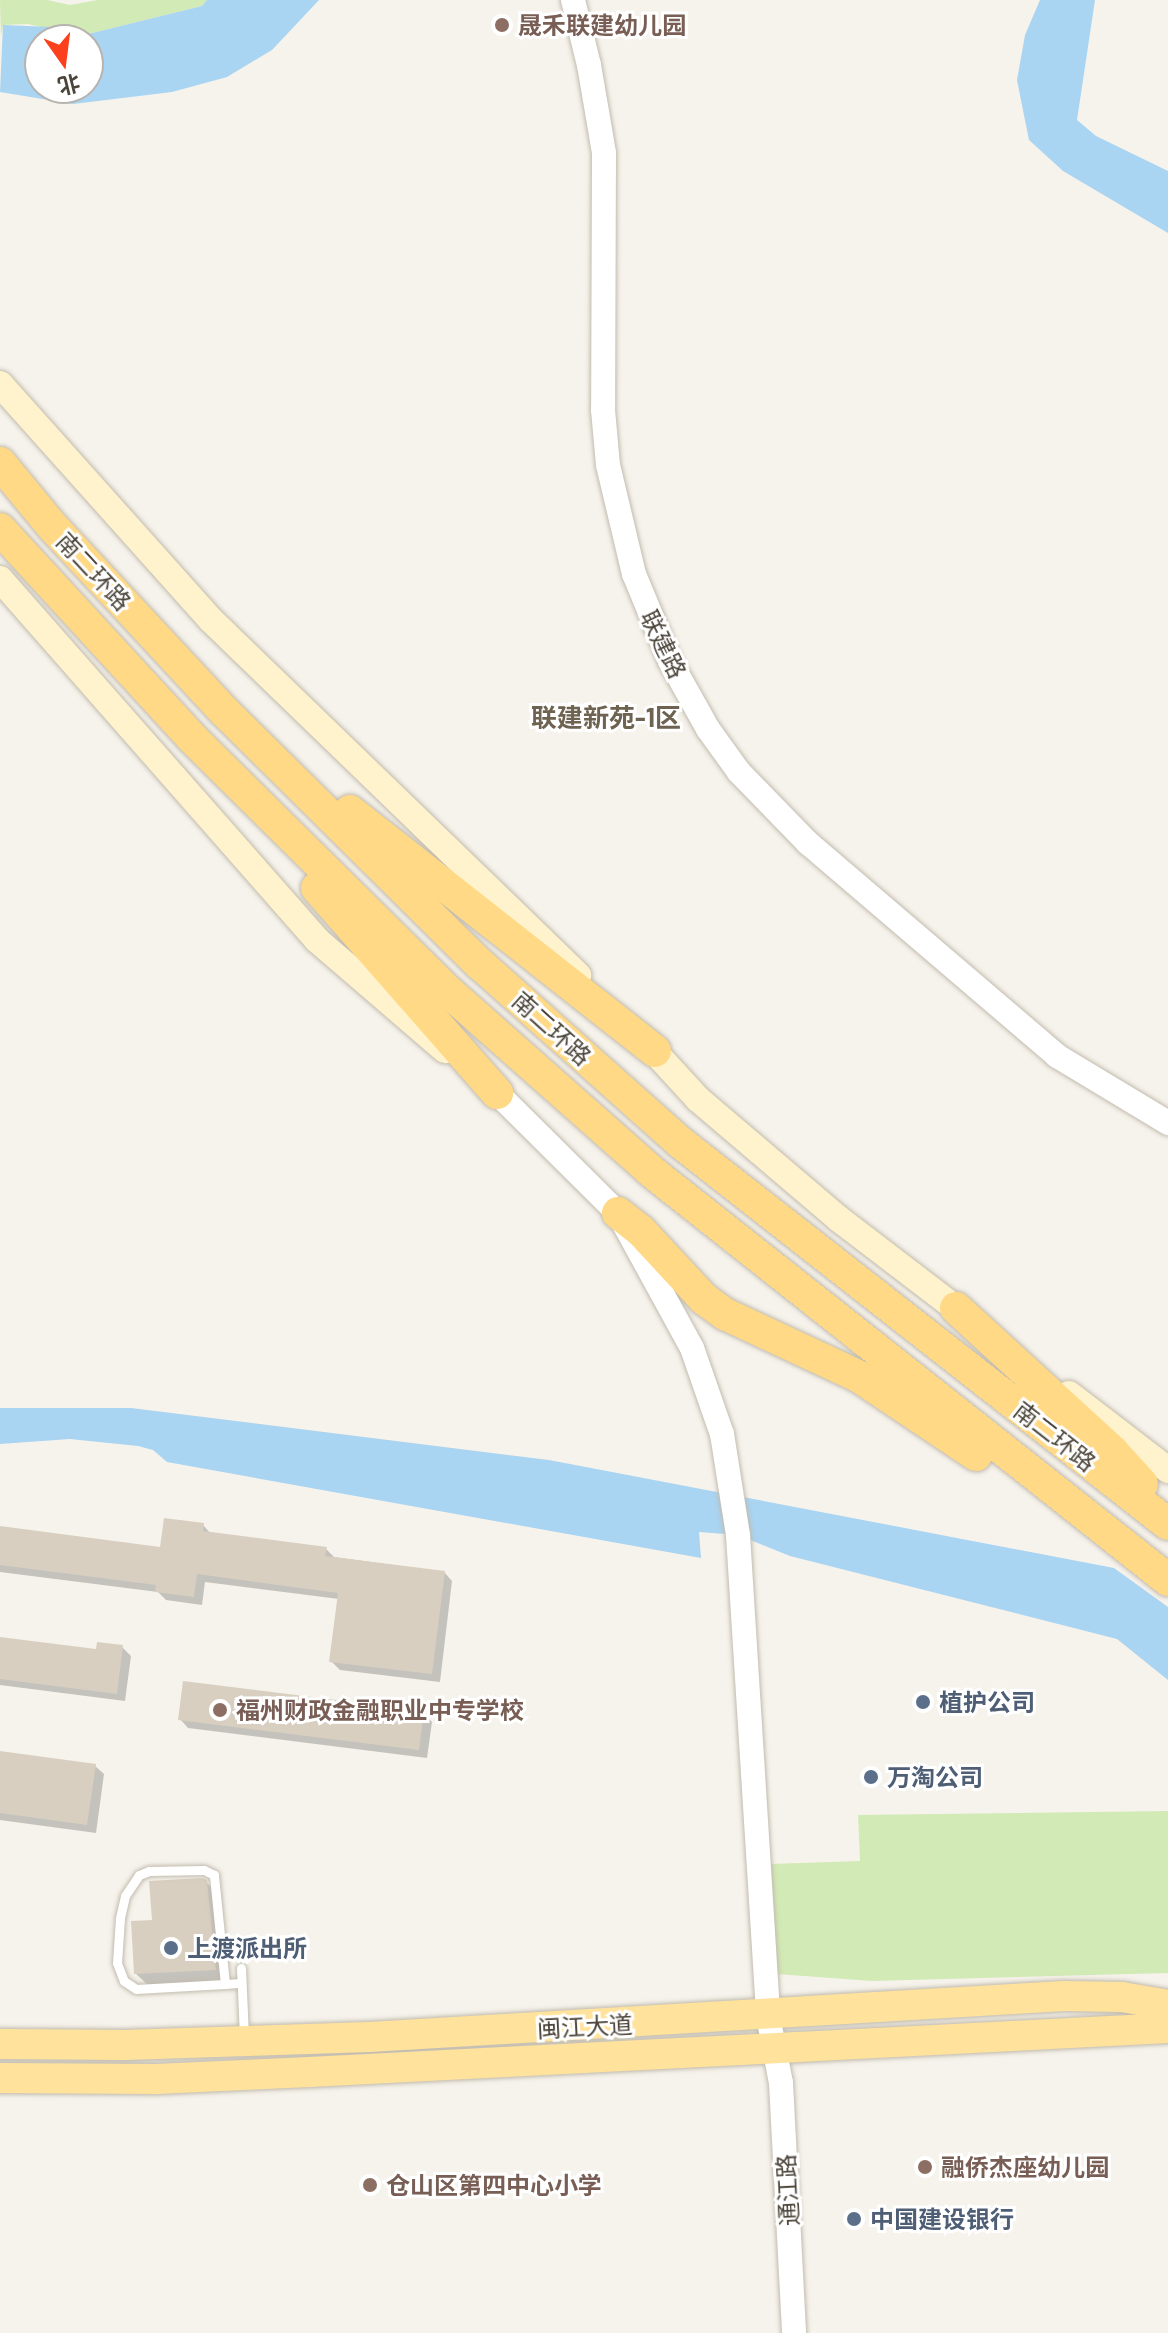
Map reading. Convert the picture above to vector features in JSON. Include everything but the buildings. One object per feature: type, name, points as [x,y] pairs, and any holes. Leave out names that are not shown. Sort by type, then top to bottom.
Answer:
[{"type":"highway","name":"南二环路","points":[[0,463],[52,526],[225,712],[480,964],[681,1143],[1168,1524]]},
{"type":"highway","name":"南二环路","points":[[0,529],[192,738],[450,993],[652,1172],[1168,1579]]},
{"type":"highway","points":[[225,712],[655,1051]]},
{"type":"highway","points":[[192,738],[336,911],[497,1093]]},
{"type":"highway","points":[[618,1213],[641,1231],[704,1299],[725,1314],[858,1376],[1014,1483],[1168,1579]]},
{"type":"highway","points":[[956,1308],[1113,1452],[1168,1514]]},
{"type":"main road","points":[[0,384],[211,620],[402,802],[710,1109],[839,1219],[1168,1470]]},
{"type":"main road","points":[[0,579],[317,940],[497,1093]]},
{"type":"main road","name":"闽江大道","points":[[0,2044],[244,2041],[768,2016],[1064,1996],[1122,1997],[1168,2005]]},
{"type":"main road","name":"闽江大道","points":[[0,2078],[156,2079],[1168,2028]]},
{"type":"street","name":"联建路","points":[[573,0],[595,96],[604,153],[603,410],[608,465],[634,574],[670,661],[708,729],[739,772],[808,843],[1057,1056],[1168,1123]]},
{"type":"street","name":"通江路","points":[[497,1093],[618,1213],[692,1348],[722,1434],[738,1535],[768,2016],[776,2048],[794,2333]]},
{"type":"lane","points":[[225,1984],[214,1875],[204,1870],[149,1871],[139,1875],[125,1896],[120,1918],[117,1963],[124,1981],[136,1989],[225,1984],[241,1983]]},
{"type":"lane","points":[[241,1968],[244,2041]]},
{"type":"green space","points":[[0,0],[47,0],[70,5],[98,0],[207,0],[202,6],[104,30],[104,24],[3,25],[1,37]]},
{"type":"green space","points":[[1168,1811],[1168,1973],[872,1981],[777,1974],[770,1864],[860,1861],[858,1815]]},
{"type":"water","points":[[207,0],[319,0],[272,50],[227,77],[172,92],[104,100],[104,30],[202,6]]},
{"type":"water","points":[[1040,0],[1095,0],[1077,120],[1096,136],[1168,171],[1168,233],[1063,171],[1029,140],[1017,80],[1025,35]]},
{"type":"water","points":[[3,25],[24,26],[24,96],[0,92]]},
{"type":"water","points":[[0,1408],[131,1408],[549,1460],[1114,1568],[1168,1607],[1168,1680],[1117,1639],[790,1556],[738,1535],[699,1532],[701,1558],[167,1462],[153,1450],[138,1446],[70,1439],[0,1444]]},
{"type":"place","name":"晟禾联建幼儿园","points":[[502,25]]},
{"type":"place","name":"植护公司","points":[[923,1702]]},
{"type":"place","name":"福州财政金融职业中专学校","points":[[220,1710]]},
{"type":"place","name":"万淘公司","points":[[871,1777]]},
{"type":"place","name":"上渡派出所","points":[[171,1948]]},
{"type":"place","name":"融侨杰座幼儿园","points":[[925,2167]]},
{"type":"place","name":"仓山区第四中心小学","points":[[370,2185]]},
{"type":"place","name":"中国建设银行","points":[[854,2219]]},
{"type":"district","name":"联建新苑-1区","points":[[606,717]]}]
